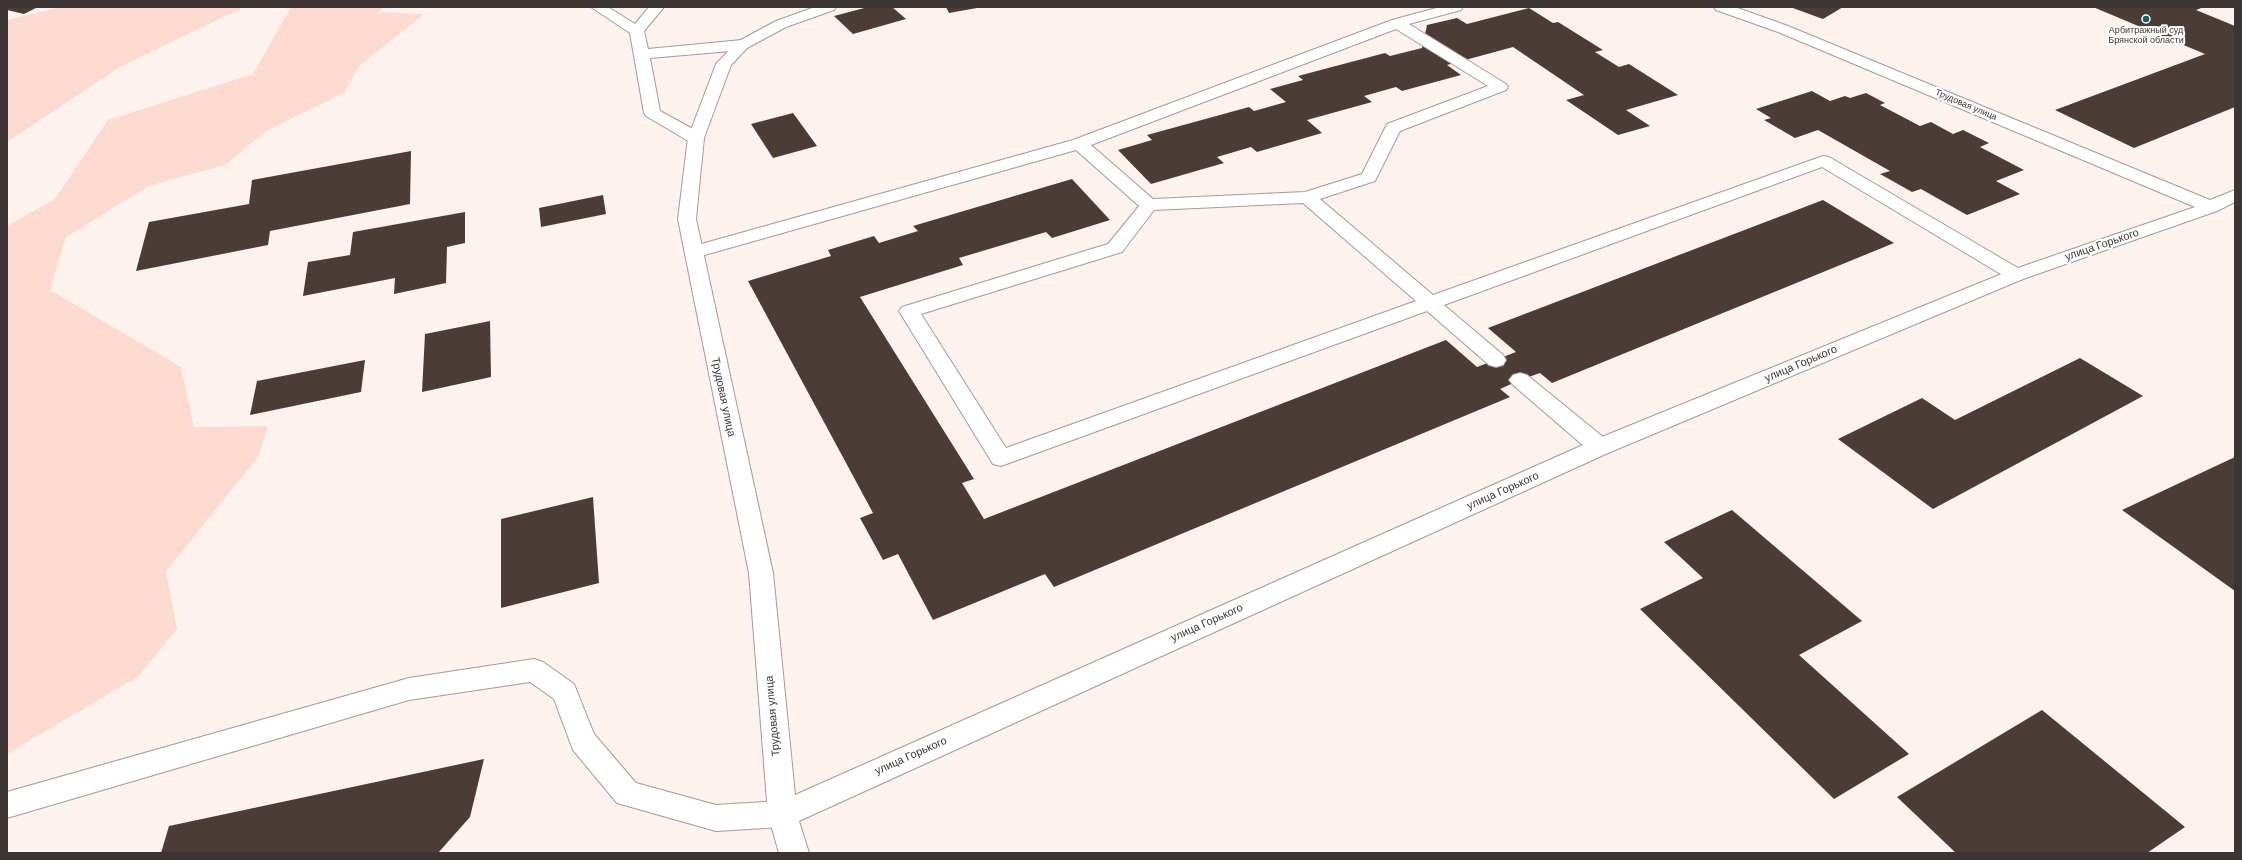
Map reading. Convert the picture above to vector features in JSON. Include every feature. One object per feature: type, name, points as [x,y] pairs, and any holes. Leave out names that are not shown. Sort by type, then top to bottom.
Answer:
[{"type":"street","points":[[598,7],[637,31],[652,113],[696,138]]},
{"type":"street","points":[[637,31],[657,7]]},
{"type":"street","name":"Трудовая улица","points":[[794,853],[782,814],[761,573],[687,219],[696,138],[724,64],[742,45],[781,24],[829,7]]},
{"type":"street","points":[[694,252],[1079,144],[1397,23],[1456,7]]},
{"type":"street","name":"Трудовая улица","points":[[1721,7],[1783,29],[2211,207]]},
{"type":"street","points":[[1079,144],[1149,205],[1307,196],[1369,176],[1393,128],[1500,87],[1397,23]]},
{"type":"street","points":[[641,54],[742,45]]},
{"type":"street","points":[[1149,205],[1114,248],[909,311],[1001,458],[1431,304],[1823,161],[2016,275]]},
{"type":"street","points":[[1307,196],[1496,360]]},
{"type":"street","name":"улица Горького","points":[[782,814],[1600,447],[2016,275],[2211,207],[2235,196]]},
{"type":"street","points":[[1520,380],[1600,447]]},
{"type":"street","points":[[7,805],[409,689],[534,670],[565,692],[583,741],[627,794],[716,818],[782,814]]},
{"type":"shaded area","points":[[62,7],[244,7],[120,67],[7,142],[7,20]]},
{"type":"shaded area","points":[[291,7],[383,7],[379,12],[424,14],[359,66],[344,93],[266,131],[225,165],[149,186],[66,237],[50,290],[181,367],[194,427],[268,426],[258,457],[166,571],[177,629],[139,676],[7,754],[7,226],[55,199],[108,120],[253,74]]},
{"type":"building","points":[[7,7],[38,7],[24,14],[7,10]]},
{"type":"building","points":[[868,7],[892,7],[906,19],[853,34],[834,16]]},
{"type":"building","points":[[946,7],[977,7],[977,8],[949,13]]},
{"type":"building","points":[[1790,7],[1843,7],[1823,19]]},
{"type":"building","points":[[2093,7],[2204,7],[2196,10],[2235,26],[2235,107],[2134,148],[2055,110],[2205,54]]},
{"type":"building","points":[[1529,8],[1553,23],[1558,22],[1603,50],[1595,52],[1619,67],[1629,64],[1678,95],[1626,110],[1650,126],[1618,135],[1566,100],[1584,95],[1513,47],[1447,65],[1461,75],[1402,91],[1396,87],[1364,96],[1372,102],[1307,120],[1322,133],[1257,152],[1251,147],[1217,157],[1224,163],[1151,184],[1118,150],[1152,140],[1147,135],[1249,107],[1254,111],[1286,102],[1270,89],[1303,80],[1298,76],[1385,53],[1390,56],[1422,48],[1427,25],[1457,18],[1467,24]]},
{"type":"building","points":[[1812,91],[1830,101],[1845,96],[1850,98],[1866,93],[1885,103],[1880,105],[1920,126],[1931,122],[1953,134],[1963,130],[1989,143],[1980,147],[2024,170],[1996,181],[2020,194],[1967,215],[1921,189],[1912,192],[1880,174],[1890,171],[1818,130],[1795,138],[1764,120],[1771,118],[1756,109]]},
{"type":"building","points":[[793,113],[817,146],[773,158],[751,124]]},
{"type":"building","points":[[411,151],[410,204],[270,231],[268,245],[136,271],[149,222],[249,204],[252,180]]},
{"type":"building","points":[[1072,179],[1110,220],[1052,238],[1046,232],[959,258],[963,265],[860,297],[974,479],[962,483],[984,519],[1446,340],[1477,367],[1516,352],[1488,328],[1823,200],[1894,243],[1552,383],[1540,373],[1520,380],[1500,389],[1510,397],[1054,587],[1045,574],[933,620],[898,554],[883,560],[860,518],[873,513],[748,281],[831,256],[828,250],[874,236],[879,243],[918,231],[913,226]]},
{"type":"building","points":[[603,195],[606,214],[541,227],[539,208]]},
{"type":"building","points":[[465,212],[465,243],[447,247],[446,283],[394,294],[395,278],[303,296],[308,262],[350,255],[353,232]]},
{"type":"building","points":[[490,321],[491,377],[422,392],[425,334]]},
{"type":"building","points":[[2080,358],[2143,396],[1933,509],[1838,439],[1922,398],[1955,420]]},
{"type":"building","points":[[365,360],[361,392],[250,415],[257,381]]},
{"type":"building","points":[[2235,457],[2235,591],[2122,510]]},
{"type":"building","points":[[593,497],[599,583],[501,608],[501,519]]},
{"type":"building","points":[[1732,510],[1862,621],[1799,655],[1909,754],[1834,799],[1640,609],[1703,578],[1664,542]]},
{"type":"building","points":[[2042,710],[2185,827],[2147,853],[1956,853],[1897,797]]},
{"type":"building","points":[[484,759],[470,817],[438,853],[161,853],[169,826]]},
{"type":"place","name":"Арбитражный суд Брянской области","points":[[2146,19]]}]
